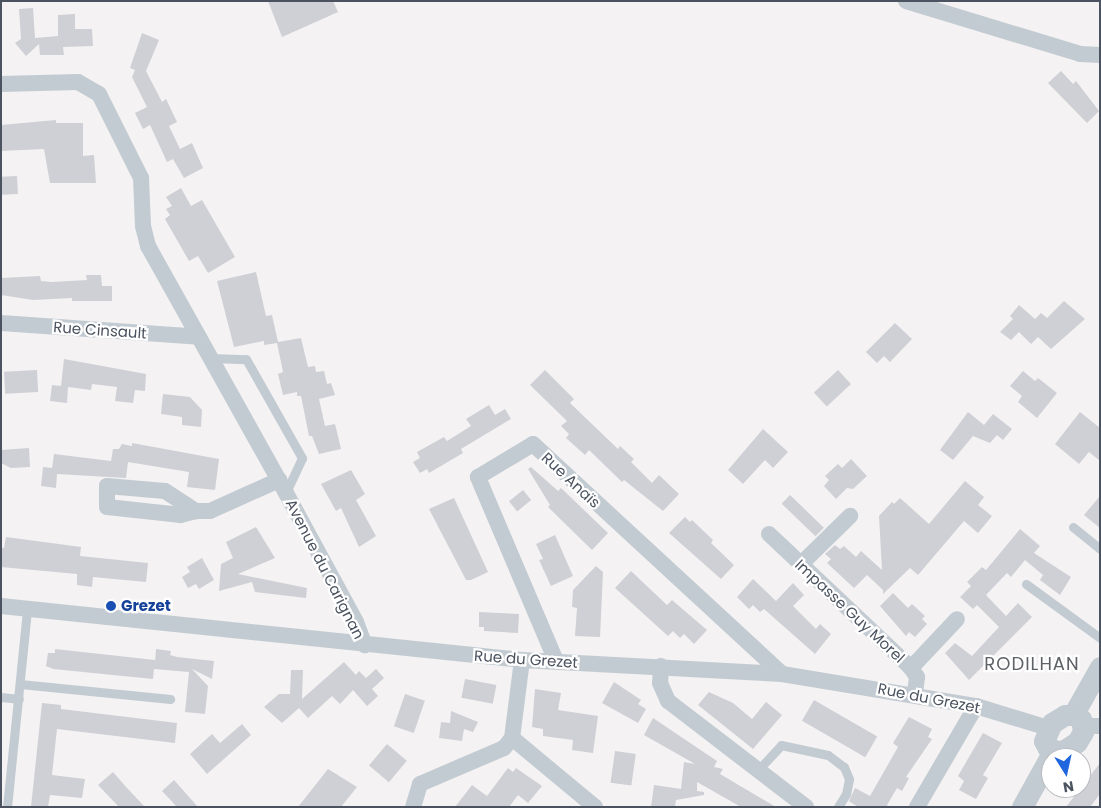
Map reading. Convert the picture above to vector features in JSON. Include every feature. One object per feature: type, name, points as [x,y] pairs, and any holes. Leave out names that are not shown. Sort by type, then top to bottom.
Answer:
[{"type":"street","points":[[906,1],[1080,54],[1100,55]]},
{"type":"street","name":"Avenue du Carignan","points":[[1,84],[78,82],[99,94],[141,178],[143,226],[148,246],[356,622],[365,645]]},
{"type":"street","name":"Rue Cinsault","points":[[1,323],[199,337]]},
{"type":"street","name":"Rue Anaïs","points":[[556,661],[478,477],[533,444],[782,674]]},
{"type":"street","points":[[196,511],[165,491],[107,486],[107,507],[181,515],[196,511],[210,511],[282,487]]},
{"type":"street","points":[[801,564],[850,516]]},
{"type":"street","name":"Impasse Guy Morel","points":[[770,534],[911,668],[917,677],[915,694]]},
{"type":"street","name":"Rue du Grezet","points":[[1,606],[522,660],[782,674],[915,694],[976,706],[1048,728]]},
{"type":"street","points":[[911,668],[957,619]]},
{"type":"street","points":[[413,807],[420,784],[504,748],[512,738],[522,660]]},
{"type":"street","points":[[661,666],[664,693],[668,701],[806,807]]},
{"type":"street","points":[[1070,748],[1077,742],[1085,722],[1100,667]]},
{"type":"street","points":[[917,807],[976,706]]},
{"type":"street","points":[[1050,748],[1044,741],[1048,728],[1065,715],[1085,722]]},
{"type":"street","points":[[512,738],[595,807]]},
{"type":"street","points":[[1022,807],[1041,773]]},
{"type":"lane","name":"Avenue du Carignan","points":[[210,358],[246,360],[302,458],[282,487]]},
{"type":"lane","points":[[1073,527],[1100,549]]},
{"type":"lane","points":[[1026,584],[1100,638]]},
{"type":"lane","points":[[8,807],[27,609]]},
{"type":"lane","points":[[20,684],[170,699]]},
{"type":"lane","points":[[1,697],[19,698]]},
{"type":"lane","points":[[758,770],[781,745],[828,755],[844,767],[848,779],[846,794],[838,807]]},
{"type":"building","points":[[268,1],[333,1],[338,12],[282,37]]},
{"type":"building","points":[[33,8],[35,38],[58,36],[58,15],[75,14],[75,29],[92,29],[93,46],[63,47],[64,55],[40,55],[39,44],[26,56],[15,43],[21,39],[19,9]]},
{"type":"building","points":[[142,33],[159,40],[146,71],[162,102],[166,99],[177,122],[169,126],[180,149],[192,143],[203,168],[184,178],[173,159],[167,162],[150,125],[143,129],[135,113],[147,107],[132,77],[135,70],[130,68]]},
{"type":"building","points":[[1061,71],[1073,84],[1076,81],[1099,111],[1087,123],[1048,83]]},
{"type":"building","points":[[56,120],[56,123],[83,123],[83,156],[94,155],[96,183],[50,183],[44,149],[1,151],[1,125]]},
{"type":"building","points":[[17,176],[18,194],[2,195],[1,177]]},
{"type":"building","points":[[181,188],[191,206],[202,200],[235,257],[208,273],[198,256],[189,261],[165,219],[170,215],[166,209],[172,206],[166,197]]},
{"type":"building","points":[[256,272],[266,316],[272,315],[278,342],[301,338],[308,367],[315,366],[316,372],[324,371],[327,384],[331,383],[335,395],[319,399],[325,426],[335,424],[341,449],[319,454],[312,436],[309,436],[301,396],[297,396],[297,392],[283,395],[278,374],[283,372],[277,343],[264,345],[264,341],[234,347],[217,281]]},
{"type":"building","points":[[86,275],[101,275],[102,286],[112,286],[112,301],[72,301],[72,298],[33,300],[1,295],[1,278],[40,276],[41,281],[52,282],[87,280]]},
{"type":"building","points":[[1064,301],[1085,319],[1051,349],[1038,337],[1031,344],[1019,332],[1011,340],[1000,332],[1013,319],[1010,316],[1019,305],[1035,319],[1041,313],[1047,318]]},
{"type":"building","points":[[895,323],[912,339],[890,362],[884,356],[877,363],[866,352]]},
{"type":"building","points":[[64,359],[146,374],[145,391],[135,390],[133,403],[115,401],[117,387],[92,384],[91,390],[68,387],[67,403],[50,401],[52,385],[61,386]]},
{"type":"building","points":[[37,370],[38,392],[5,394],[4,372]]},
{"type":"building","points":[[545,370],[574,399],[570,403],[618,449],[620,446],[634,459],[631,462],[652,483],[659,475],[679,494],[663,511],[624,480],[622,482],[589,450],[585,455],[566,438],[569,434],[561,426],[567,421],[530,385]]},
{"type":"building","points":[[838,370],[851,384],[827,406],[814,393]]},
{"type":"building","points":[[1023,371],[1035,381],[1038,378],[1057,393],[1037,418],[1018,402],[1022,396],[1010,386]]},
{"type":"building","points":[[163,394],[190,397],[202,410],[201,427],[182,425],[182,417],[161,414]]},
{"type":"building","points":[[489,405],[495,415],[505,409],[511,419],[461,449],[463,453],[429,473],[427,469],[420,473],[413,462],[420,458],[417,452],[444,437],[447,441],[471,426],[466,419]]},
{"type":"building","points":[[968,412],[984,425],[993,414],[1012,429],[1003,440],[997,435],[990,443],[973,436],[953,460],[940,450]]},
{"type":"building","points":[[1080,412],[1100,428],[1100,461],[1089,452],[1079,464],[1055,444]]},
{"type":"building","points":[[763,429],[788,452],[773,468],[765,460],[743,484],[728,470]]},
{"type":"building","points":[[132,443],[219,459],[215,490],[187,487],[189,472],[128,462],[126,478],[57,474],[56,488],[41,486],[43,467],[52,468],[54,454],[111,461],[113,449],[119,449],[122,444],[132,446]]},
{"type":"building","points":[[29,448],[30,467],[11,468],[1,463],[1,450]]},
{"type":"building","points":[[851,459],[867,476],[853,489],[847,488],[836,499],[824,486],[829,480],[825,476],[838,464],[842,468]]},
{"type":"building","points":[[531,467],[558,491],[561,488],[608,533],[592,550],[548,507],[550,505],[528,469]]},
{"type":"building","points":[[351,470],[365,494],[356,500],[376,536],[359,547],[341,508],[336,511],[321,484]]},
{"type":"building","points":[[965,481],[984,497],[978,505],[992,516],[978,533],[964,521],[918,575],[910,568],[883,594],[883,590],[867,575],[854,588],[827,563],[831,559],[825,554],[835,545],[840,549],[844,546],[856,557],[861,551],[882,570],[879,516],[892,502],[894,504],[900,498],[929,524]]},
{"type":"building","points":[[523,490],[531,500],[517,511],[509,501]]},
{"type":"building","points":[[790,495],[824,528],[815,536],[782,504]]},
{"type":"building","points":[[1100,496],[1100,528],[1084,515]]},
{"type":"building","points":[[454,498],[488,572],[471,580],[466,580],[429,509]]},
{"type":"building","points":[[685,517],[690,522],[692,520],[713,540],[711,543],[734,565],[721,579],[669,533]]},
{"type":"building","points":[[256,527],[275,558],[238,574],[307,588],[306,598],[255,592],[252,582],[219,591],[221,564],[233,558],[226,542]]},
{"type":"building","points":[[1020,529],[1040,546],[1034,553],[1071,577],[1060,595],[1040,580],[1043,575],[1025,560],[1011,577],[1007,573],[986,595],[1006,616],[1018,603],[1032,617],[969,680],[945,653],[955,643],[972,656],[999,627],[977,605],[973,609],[960,597],[971,586],[967,582],[982,567],[986,570]]},
{"type":"building","points":[[555,535],[573,576],[551,586],[539,560],[543,559],[536,544]]},
{"type":"building","points":[[6,537],[81,547],[80,556],[148,563],[146,582],[93,577],[92,587],[77,585],[77,574],[1,567],[1,548],[4,548]]},
{"type":"building","points":[[202,558],[214,580],[199,589],[196,584],[188,588],[182,577],[190,572],[187,567]]},
{"type":"building","points":[[596,566],[603,572],[600,637],[575,636],[577,608],[572,607],[573,590]]},
{"type":"building","points":[[631,571],[667,605],[672,600],[707,630],[694,644],[684,634],[680,638],[673,631],[668,636],[615,588]]},
{"type":"building","points":[[753,579],[776,601],[793,583],[804,595],[793,606],[816,629],[820,624],[831,634],[815,654],[764,609],[760,612],[753,605],[749,609],[737,597]]},
{"type":"building","points":[[893,593],[908,608],[912,604],[925,616],[922,619],[927,624],[915,637],[909,632],[906,636],[880,606]]},
{"type":"building","points":[[479,612],[519,614],[518,633],[484,631],[484,627],[479,627]]},
{"type":"building","points":[[55,649],[155,660],[155,663],[156,649],[171,651],[170,655],[177,657],[214,661],[212,679],[192,669],[208,686],[205,714],[185,712],[189,672],[154,669],[153,679],[53,669],[46,666],[48,653],[55,653]]},
{"type":"building","points":[[344,662],[356,675],[359,671],[366,678],[376,669],[384,678],[372,689],[378,696],[367,706],[353,690],[340,704],[332,696],[308,718],[299,708],[282,723],[264,707],[279,694],[290,694],[291,670],[303,670],[302,699]]},
{"type":"building","points":[[465,679],[496,685],[493,704],[461,698]]},
{"type":"building","points":[[614,682],[641,700],[638,704],[646,709],[638,723],[602,703]]},
{"type":"building","points":[[535,689],[561,693],[558,710],[598,716],[593,753],[572,750],[573,740],[543,736],[543,729],[532,727]]},
{"type":"building","points":[[709,692],[733,703],[752,719],[766,702],[782,715],[753,749],[698,705]]},
{"type":"building","points":[[405,694],[425,701],[414,733],[394,726]]},
{"type":"building","points":[[814,700],[877,736],[865,757],[802,721]]},
{"type":"building","points":[[42,703],[61,705],[61,709],[177,723],[175,743],[57,729],[52,775],[85,779],[82,798],[50,795],[48,807],[31,807]]},
{"type":"building","points":[[451,711],[478,722],[473,732],[464,729],[462,741],[439,738],[441,722],[450,723]]},
{"type":"building","points":[[909,717],[932,729],[928,737],[932,739],[906,777],[909,778],[902,791],[897,788],[887,805],[889,807],[858,807],[849,801],[855,788],[870,796],[898,747],[893,743]]},
{"type":"building","points":[[653,718],[717,761],[714,767],[723,769],[720,774],[776,807],[741,807],[697,782],[697,791],[704,792],[704,795],[676,800],[675,807],[651,807],[654,785],[681,789],[684,762],[695,764],[644,735]]},
{"type":"building","points":[[242,724],[251,735],[207,774],[190,754],[212,734],[220,743]]},
{"type":"building","points":[[983,733],[1002,743],[983,775],[988,778],[976,799],[959,790],[964,781],[958,776]]},
{"type":"building","points":[[387,744],[407,761],[389,782],[369,765]]},
{"type":"building","points":[[615,751],[636,754],[631,786],[611,783]]},
{"type":"building","points":[[1100,763],[1100,794],[1090,807],[1066,807],[1073,798],[1091,798],[1091,775]]},
{"type":"building","points":[[508,768],[513,772],[516,768],[542,786],[528,803],[518,795],[509,807],[455,807],[472,785],[487,796]]},
{"type":"building","points":[[328,769],[357,787],[341,807],[298,807]]},
{"type":"building","points":[[113,772],[145,807],[119,807],[98,785]]},
{"type":"building","points":[[174,780],[198,807],[177,807],[162,791]]},
{"type":"place","name":"Grezet","points":[[111,606]]},
{"type":"district","name":"RODILHAN","points":[[1032,664]]}]
